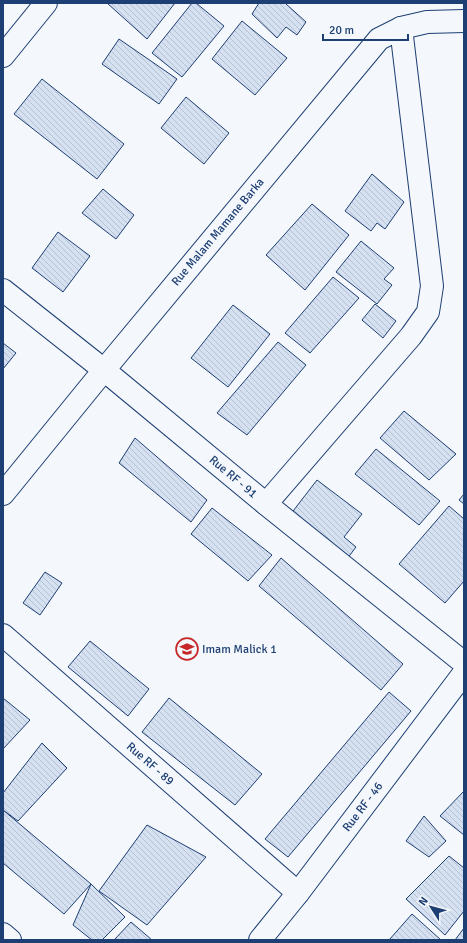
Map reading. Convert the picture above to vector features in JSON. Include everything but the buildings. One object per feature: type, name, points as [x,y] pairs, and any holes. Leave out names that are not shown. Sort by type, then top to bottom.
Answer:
[{"type":"street","points":[[3,56],[46,3]]},
{"type":"street","name":"Rue Malam Mamane Barka","points":[[3,494],[379,39],[401,28],[427,22],[464,21]]},
{"type":"street","points":[[266,504],[411,336],[428,312],[432,286],[401,28]]},
{"type":"street","name":"Rue RF - 91","points":[[3,290],[104,370],[266,504],[464,663]]},
{"type":"street","name":"Rue RF - 89","points":[[3,635],[298,893]]},
{"type":"street","name":"Rue RF - 46","points":[[260,940],[298,893],[464,673]]},
{"type":"street","points":[[3,934],[10,940]]},
{"type":"place","name":"Imam Malick 1","points":[[187,649]]}]
